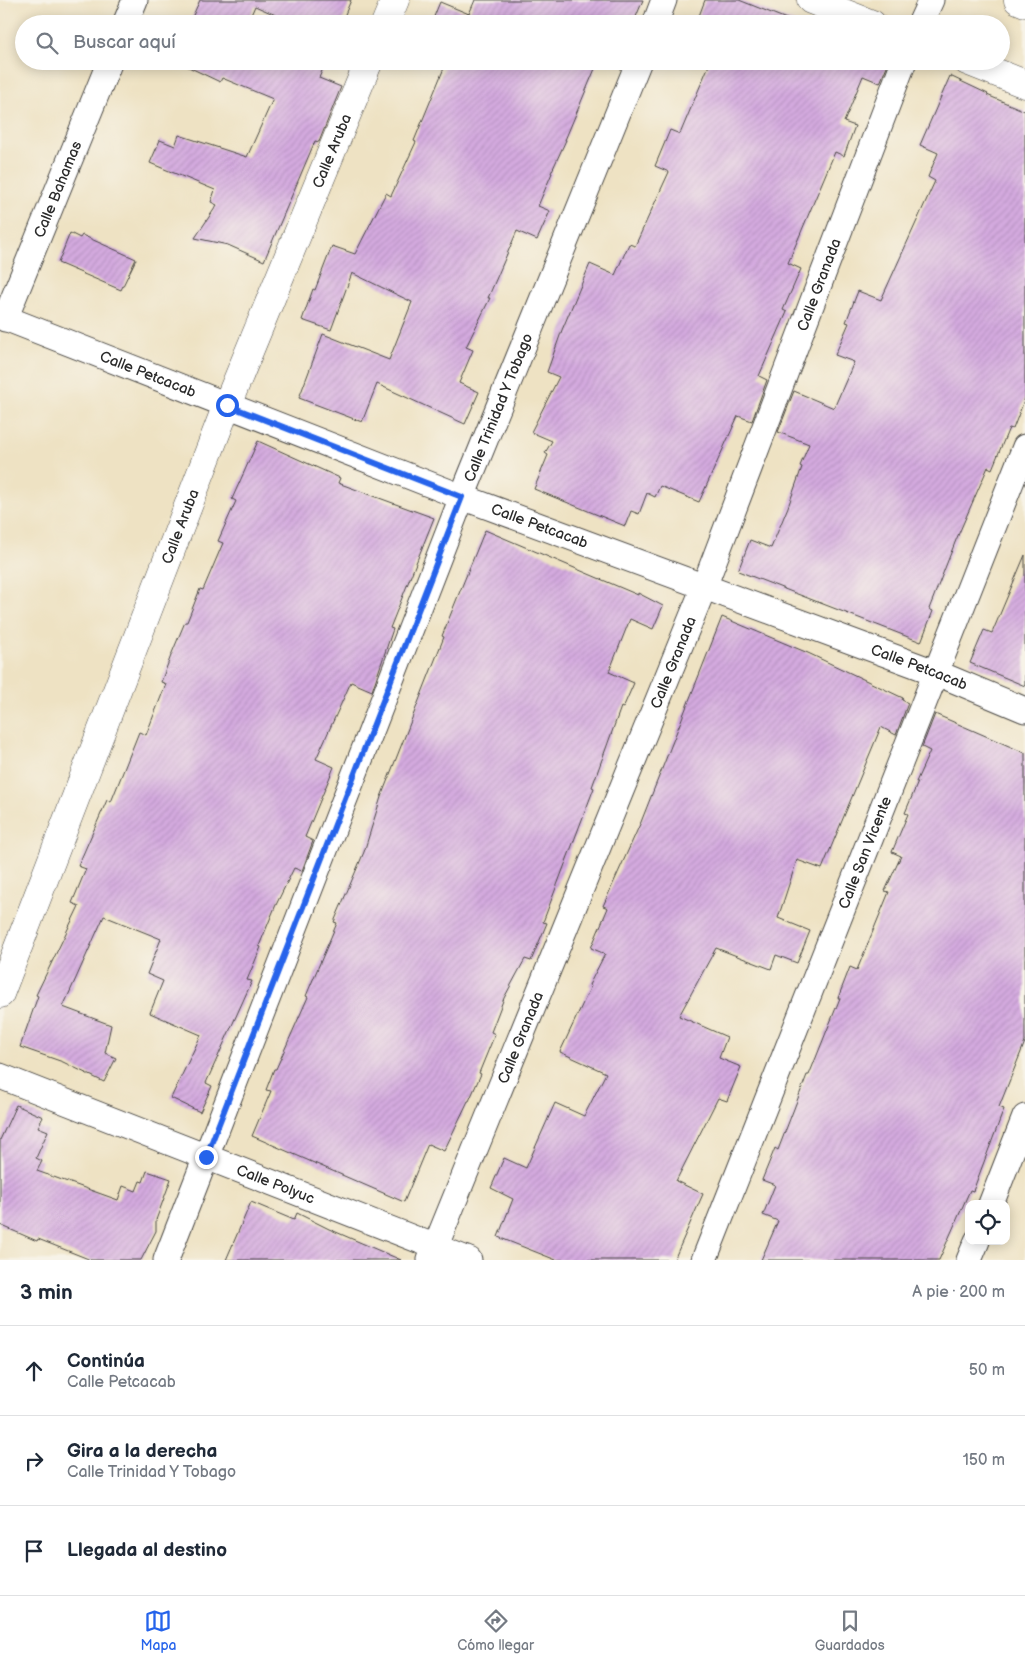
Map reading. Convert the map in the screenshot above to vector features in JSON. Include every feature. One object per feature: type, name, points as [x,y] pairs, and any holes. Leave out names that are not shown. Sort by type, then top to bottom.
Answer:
[{"type":"street","points":[[129,15],[135,0]]},
{"type":"street","points":[[389,15],[395,0]]},
{"type":"street","points":[[658,15],[664,0]]},
{"type":"street","points":[[811,0],[849,15]]},
{"type":"street","points":[[924,15],[930,0]]},
{"type":"street","points":[[1018,0],[1025,3]]},
{"type":"street","name":"Calle Bahamas","points":[[3,318],[106,70]]},
{"type":"street","name":"Calle Aruba","points":[[0,994],[227,405],[366,70]]},
{"type":"street","name":"Calle Trinidad Y Tobago","points":[[166,1260],[462,497],[635,70]]},
{"type":"street","name":"Calle Granada","points":[[433,1253],[704,587],[901,70]]},
{"type":"street","points":[[990,70],[1025,84]]},
{"type":"street","name":"Calle Petcacab","points":[[3,318],[462,497],[937,673],[1025,710]]},
{"type":"street","name":"Calle San Vicente","points":[[704,1260],[1025,447]]},
{"type":"street","name":"Calle Polyuc","points":[[0,1076],[206,1157],[433,1253],[469,1260]]},
{"type":"street","points":[[993,1200],[1025,1117]]},
{"type":"street","points":[[969,1260],[975,1245]]},
{"type":"building","points":[[200,0],[351,0],[345,15],[276,15],[255,6],[251,15],[193,15]]},
{"type":"building","points":[[475,0],[643,0],[637,15],[435,15],[440,2],[469,14]]},
{"type":"building","points":[[705,0],[739,0],[776,15],[699,15]]},
{"type":"building","points":[[195,70],[322,70],[319,78],[341,87],[319,142],[315,141],[264,261],[228,245],[195,238],[217,205],[211,202],[215,190],[150,163],[160,140],[175,146],[179,135],[247,157],[273,99],[222,78],[220,82]]},
{"type":"building","points":[[443,70],[594,70],[538,206],[550,211],[537,240],[517,231],[488,298],[490,298],[466,347],[473,350],[459,383],[479,392],[465,424],[377,384],[362,422],[299,398],[323,334],[389,360],[412,302],[352,273],[331,330],[302,320],[332,246],[355,254],[386,193],[391,196],[416,142],[414,141]]},
{"type":"building","points":[[707,70],[885,70],[880,83],[863,76],[844,122],[855,126],[844,156],[835,152],[788,263],[801,269],[783,310],[787,312],[759,376],[767,380],[752,421],[738,416],[699,502],[660,486],[655,497],[647,493],[639,514],[631,511],[625,526],[534,489],[548,455],[545,453],[552,441],[531,432],[559,377],[547,372],[562,330],[590,264],[615,275],[629,244],[635,246],[669,172],[655,166],[670,130],[680,134]]},
{"type":"building","points":[[950,76],[987,95],[1025,111],[1025,398],[1013,429],[1009,428],[992,469],[988,467],[956,540],[929,609],[933,611],[921,642],[738,571],[750,540],[771,548],[802,467],[800,466],[809,444],[778,432],[794,391],[834,408],[854,362],[835,355],[849,323],[846,322],[858,291],[881,300],[935,181],[928,177],[938,153],[920,145]]},
{"type":"building","points":[[70,233],[80,238],[82,235],[136,259],[121,290],[58,263]]},
{"type":"building","points":[[258,441],[340,478],[338,483],[434,518],[390,628],[393,629],[372,691],[351,682],[316,759],[334,767],[305,837],[313,841],[302,871],[294,868],[275,907],[247,980],[252,981],[206,1083],[212,1086],[200,1112],[171,1098],[201,1035],[150,1013],[163,981],[147,974],[161,939],[104,916],[63,1007],[111,1025],[105,1053],[116,1058],[104,1082],[63,1062],[20,1047],[38,996],[36,995],[79,906],[72,903],[86,869],[78,866],[107,800],[111,802],[139,732],[146,735],[166,684],[161,682],[172,653],[200,589],[203,590],[223,543],[218,541],[236,501],[232,499]]},
{"type":"building","points":[[485,530],[638,595],[638,593],[663,606],[653,629],[630,619],[609,672],[634,683],[623,708],[621,707],[592,787],[594,788],[543,922],[547,923],[531,961],[525,959],[504,998],[491,1032],[495,1034],[479,1073],[481,1074],[444,1151],[428,1144],[404,1202],[252,1136],[271,1091],[266,1090],[274,1069],[276,1069],[308,997],[306,996],[337,923],[334,922],[364,852],[381,797],[444,637],[442,636]]},
{"type":"building","points":[[1025,555],[1025,686],[970,663],[984,630],[992,633]]},
{"type":"building","points":[[722,617],[808,653],[903,698],[902,700],[908,703],[896,735],[881,727],[822,869],[797,860],[778,918],[810,931],[797,963],[776,955],[771,969],[716,948],[679,1016],[727,1037],[719,1058],[741,1067],[727,1101],[718,1098],[676,1181],[703,1194],[674,1260],[556,1260],[498,1237],[513,1199],[491,1188],[504,1158],[526,1168],[555,1103],[584,1116],[606,1073],[560,1052],[591,986],[589,985],[605,954],[591,948],[608,908],[603,906],[641,822]]},
{"type":"building","points":[[935,714],[1025,753],[1025,1042],[999,1107],[1004,1109],[973,1191],[970,1190],[965,1200],[939,1260],[761,1260],[778,1221],[763,1215],[775,1185],[762,1180],[775,1148],[778,1150],[807,1075],[809,1075],[840,998],[838,998],[850,967],[857,970],[889,892],[885,891],[901,856],[892,852],[908,814],[905,813],[918,782],[916,782],[930,751],[922,747]]},
{"type":"building","points":[[16,1105],[43,1117],[38,1127],[48,1131],[36,1158],[42,1161],[37,1171],[118,1200],[123,1186],[136,1191],[140,1181],[143,1182],[147,1171],[171,1179],[156,1220],[156,1231],[141,1260],[91,1260],[38,1239],[37,1241],[0,1225],[0,1140]]},
{"type":"building","points":[[251,1202],[294,1220],[297,1213],[401,1260],[226,1260]]},
{"type":"route","points":[[206,1157],[462,497],[227,405]]}]
